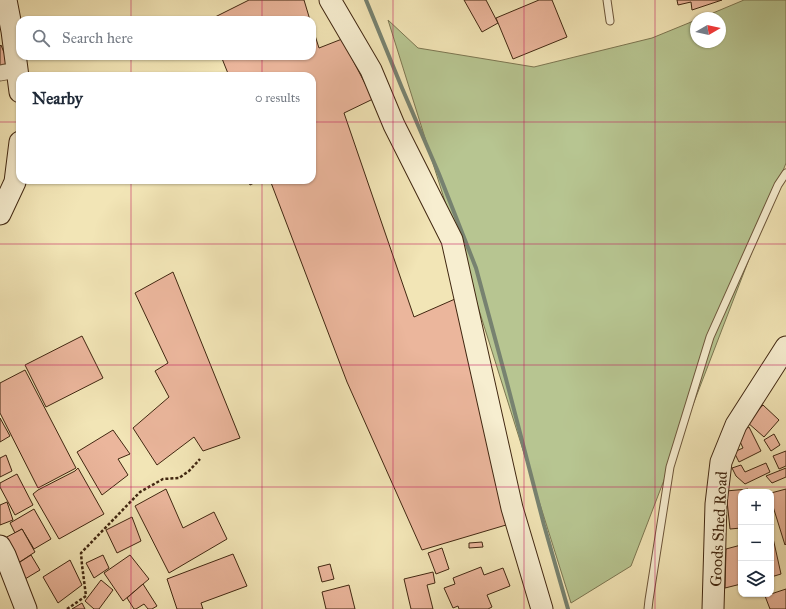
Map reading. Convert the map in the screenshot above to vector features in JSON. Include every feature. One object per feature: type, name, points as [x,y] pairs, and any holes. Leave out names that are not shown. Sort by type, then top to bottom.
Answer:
[{"type":"street","points":[[6,0],[12,31],[9,72]]},
{"type":"street","points":[[330,0],[371,70],[394,125],[452,240],[512,508],[540,608]]},
{"type":"street","points":[[0,2],[9,72],[16,85]]},
{"type":"street","points":[[0,214],[15,182],[16,174]]},
{"type":"street","name":"Goods Shed Road","points":[[713,609],[716,504],[721,462],[736,425],[786,347]]},
{"type":"street","points":[[0,546],[26,609]]},
{"type":"lane","points":[[607,0],[610,21]]},
{"type":"lane","points":[[648,609],[670,467],[710,337],[778,185],[786,173]]},
{"type":"path","points":[[66,609],[86,596],[81,553],[140,492],[163,479],[179,478],[189,471],[200,458]]},
{"type":"green space","points":[[744,0],[786,0],[786,163],[631,566],[571,603],[388,20],[418,48],[534,67],[652,38],[690,22],[690,48],[726,48],[726,12],[715,12]]},
{"type":"building","points":[[249,0],[304,0],[309,16],[217,16]]},
{"type":"building","points":[[464,0],[486,0],[498,23],[482,32]]},
{"type":"building","points":[[539,0],[552,0],[567,37],[513,59],[496,18]]},
{"type":"building","points":[[677,0],[722,0],[692,10],[691,2],[678,5]]},
{"type":"building","points":[[316,39],[319,48],[342,39],[373,99],[344,113],[414,317],[455,299],[506,525],[422,550],[347,382],[272,184],[316,184],[316,72],[227,72],[223,60],[316,60]]},
{"type":"building","points":[[1,45],[9,65],[0,69],[0,46]]},
{"type":"building","points":[[173,272],[240,438],[203,451],[194,437],[157,465],[133,428],[169,397],[155,371],[168,363],[135,293]]},
{"type":"building","points":[[82,336],[103,378],[46,407],[25,365]]},
{"type":"building","points":[[25,370],[76,468],[38,488],[0,413],[0,383]]},
{"type":"building","points":[[763,405],[779,420],[764,437],[747,422]]},
{"type":"building","points":[[0,418],[10,436],[0,442]]},
{"type":"building","points":[[749,427],[761,451],[739,462],[734,452],[743,448],[736,433]]},
{"type":"building","points":[[113,430],[130,454],[118,459],[128,475],[102,495],[77,452]]},
{"type":"building","points":[[774,434],[780,445],[771,451],[764,440]]},
{"type":"building","points":[[786,451],[786,466],[779,469],[773,456]]},
{"type":"building","points":[[6,455],[12,471],[0,477],[0,458]]},
{"type":"building","points":[[766,463],[770,472],[745,484],[736,476],[732,468],[741,465],[745,472]]},
{"type":"building","points":[[78,468],[104,514],[59,539],[33,494]]},
{"type":"building","points":[[786,468],[786,477],[772,483],[766,476]]},
{"type":"building","points":[[17,474],[33,505],[15,515],[0,487],[0,483]]},
{"type":"building","points":[[166,489],[183,528],[214,512],[227,539],[169,573],[135,506]]},
{"type":"building","points":[[786,489],[785,545],[774,510],[774,492]]},
{"type":"building","points":[[738,490],[738,528],[730,529],[726,491]]},
{"type":"building","points":[[7,502],[13,520],[0,525],[0,505]]},
{"type":"building","points":[[34,509],[51,539],[34,549],[22,529],[15,533],[10,523]]},
{"type":"building","points":[[132,517],[141,541],[117,553],[106,530]]},
{"type":"building","points":[[22,529],[35,552],[15,565],[3,539]]},
{"type":"building","points":[[482,542],[483,547],[469,548],[469,543]]},
{"type":"building","points":[[774,542],[781,574],[774,576]]},
{"type":"building","points":[[738,546],[738,585],[725,588],[726,549]]},
{"type":"building","points":[[442,548],[449,569],[436,574],[428,553]]},
{"type":"building","points":[[233,554],[247,586],[201,603],[203,609],[177,609],[167,579]]},
{"type":"building","points":[[31,555],[40,570],[25,579],[17,564]]},
{"type":"building","points":[[103,555],[109,568],[94,578],[86,563]]},
{"type":"building","points":[[130,555],[149,579],[123,601],[104,573]]},
{"type":"building","points":[[70,560],[82,585],[58,603],[43,577]]},
{"type":"building","points":[[330,564],[334,579],[322,582],[318,567]]},
{"type":"building","points":[[481,567],[484,575],[503,568],[510,586],[487,595],[492,607],[488,609],[459,609],[458,606],[453,608],[444,588],[455,584],[453,578]]},
{"type":"building","points":[[433,572],[435,583],[427,585],[433,609],[411,609],[404,579]]},
{"type":"building","points":[[101,580],[113,590],[99,609],[94,609],[85,601]]},
{"type":"building","points":[[143,584],[157,606],[152,609],[148,609],[144,604],[134,609],[127,598]]},
{"type":"building","points":[[349,585],[355,609],[326,609],[322,592]]},
{"type":"building","points":[[786,589],[786,609],[770,609],[765,597],[774,597],[774,593]]},
{"type":"building","points":[[82,603],[85,609],[72,609]]},
{"type":"waterway","points":[[366,0],[439,174],[476,268],[544,525],[568,609]]}]
